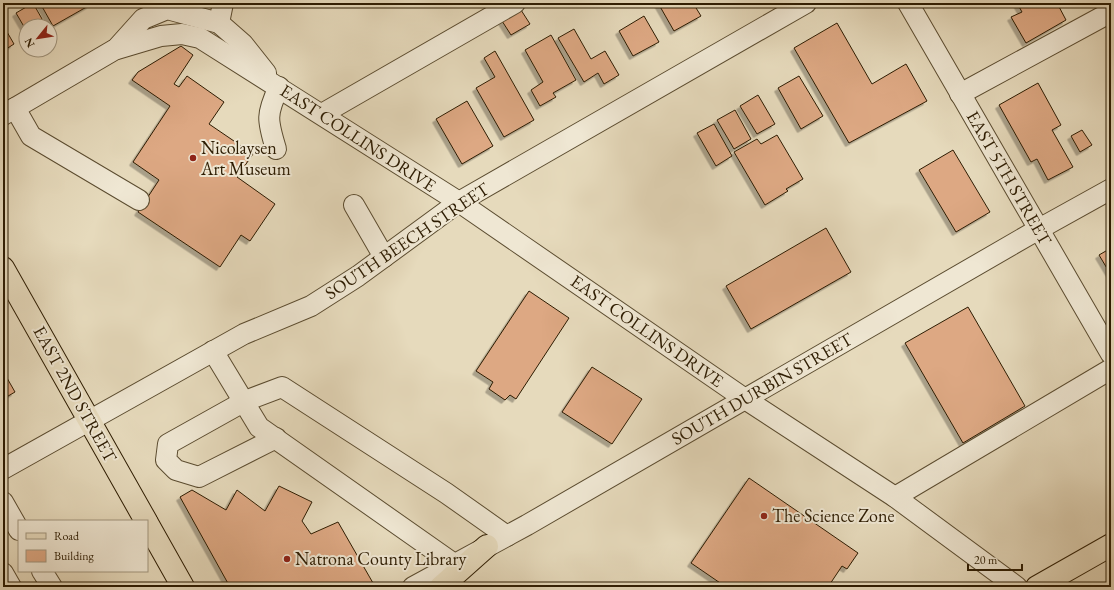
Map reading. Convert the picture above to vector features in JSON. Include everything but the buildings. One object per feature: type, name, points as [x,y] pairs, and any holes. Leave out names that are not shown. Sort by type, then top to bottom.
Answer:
[{"type":"main road","name":"EAST 2ND STREET","points":[[3,268],[8,290],[89,420],[145,520]]},
{"type":"main road","name":"EAST 2ND STREET","points":[[148,526],[183,587]]},
{"type":"main road","points":[[441,587],[487,546]]},
{"type":"main road","points":[[1037,587],[1111,546]]},
{"type":"street","points":[[219,23],[223,3]]},
{"type":"street","points":[[322,114],[515,3]]},
{"type":"street","name":"SOUTH BEECH STREET","points":[[3,469],[244,334],[311,306],[384,257],[459,202],[806,3]]},
{"type":"street","name":"EAST 5TH STREET","points":[[908,3],[1111,354]]},
{"type":"street","name":"EAST COLLINS DRIVE","points":[[114,50],[143,19],[170,6],[219,23],[244,44],[276,85]]},
{"type":"street","points":[[960,94],[1111,12]]},
{"type":"street","name":"EAST COLLINS DRIVE","points":[[114,50],[161,36],[182,34],[200,38],[459,202],[745,399],[895,497],[1017,587]]},
{"type":"street","points":[[114,50],[9,111],[31,136],[139,200]]},
{"type":"street","points":[[276,85],[270,107],[268,125],[276,149]]},
{"type":"street","name":"SOUTH DURBIN STREET","points":[[413,587],[507,536],[1111,189]]},
{"type":"street","points":[[354,206],[384,257]]},
{"type":"street","points":[[213,351],[259,426],[454,564]]},
{"type":"street","points":[[895,497],[1111,369]]},
{"type":"street","points":[[276,438],[199,477],[176,470],[166,460],[168,444],[245,401],[282,388],[446,493],[507,536]]},
{"type":"street","points":[[3,502],[18,528]]},
{"type":"street","points":[[43,572],[52,587]]},
{"type":"street","points":[[3,573],[11,587]]},
{"type":"place","name":"Nicolaysen Art Museum","points":[[193,158]]},
{"type":"place","name":"The Science Zone","points":[[764,516]]},
{"type":"place","name":"Natrona County Library","points":[[287,559]]}]
